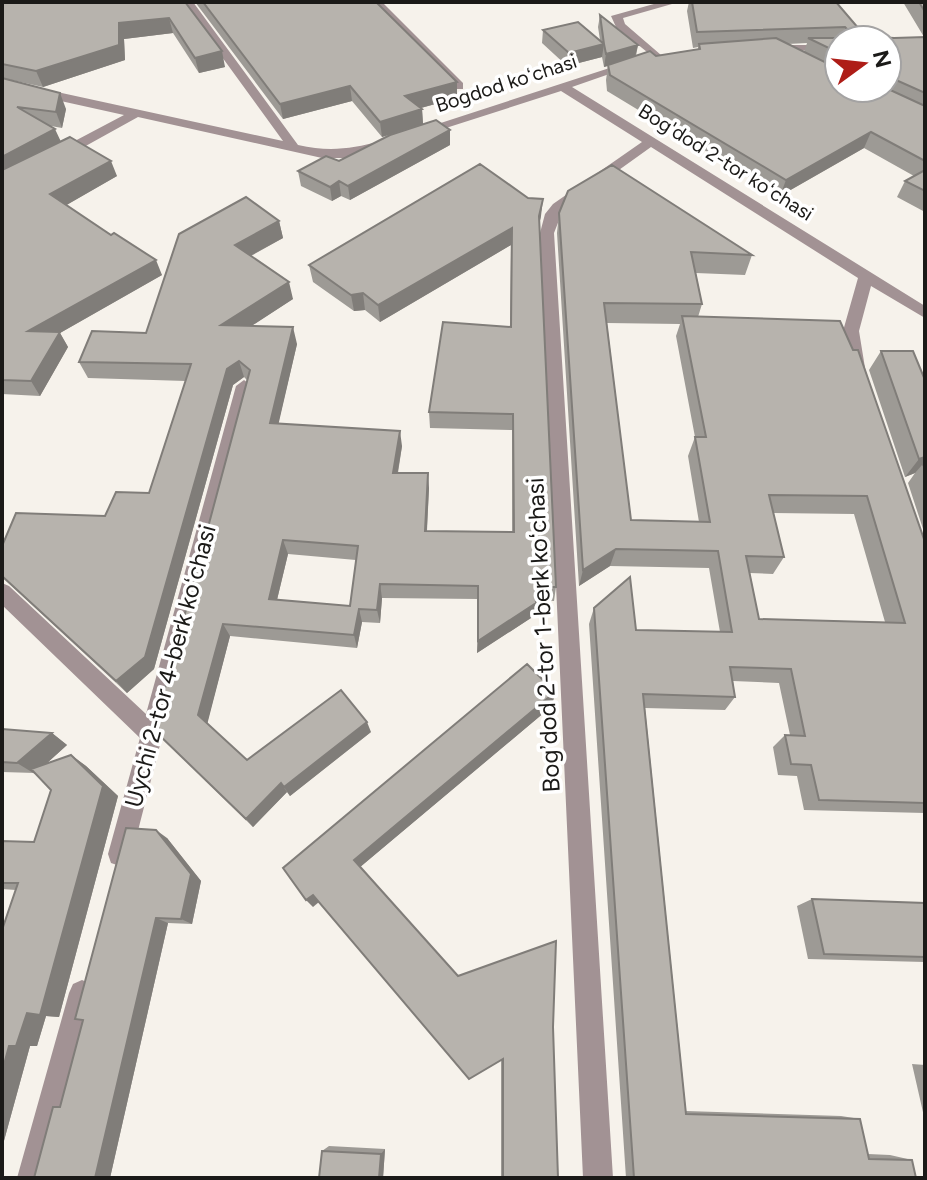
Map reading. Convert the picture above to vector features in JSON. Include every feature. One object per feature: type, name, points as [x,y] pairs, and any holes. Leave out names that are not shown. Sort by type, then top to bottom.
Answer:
[{"type":"street","points":[[187,2],[294,148]]},
{"type":"street","points":[[376,2],[459,86]]},
{"type":"street","points":[[657,57],[620,25],[617,16],[674,2]]},
{"type":"street","points":[[772,48],[799,60]]},
{"type":"street","points":[[758,49],[823,48]]},
{"type":"street","name":"Bogdod koʻchasi","points":[[402,138],[657,57],[671,56]]},
{"type":"street","points":[[2,84],[294,148],[346,154],[388,142]]},
{"type":"street","name":"Bog'dod 2-tor koʻchasi","points":[[562,86],[925,313]]},
{"type":"street","points":[[43,163],[133,115]]},
{"type":"street","name":"Bogʼdod 2-tor 1-berk koʻchasi","points":[[598,1178],[547,233],[552,214],[563,203],[633,158],[652,140]]},
{"type":"street","points":[[865,398],[852,352],[851,331],[866,277]]},
{"type":"street","name":"Uychi 2-tor 4-berk koʻchasi","points":[[115,873],[244,386]]},
{"type":"street","points":[[2,592],[153,736]]},
{"type":"street","points":[[32,1178],[90,965]]},
{"type":"building","points":[[2,2],[185,2],[222,51],[195,58],[169,18],[119,23],[119,45],[36,71],[2,64]]},
{"type":"building","points":[[203,2],[376,2],[457,82],[405,96],[422,109],[380,122],[350,86],[280,104]]},
{"type":"building","points":[[692,2],[836,2],[855,24],[823,24],[823,28],[697,32]]},
{"type":"building","points":[[600,15],[638,45],[606,54]]},
{"type":"building","points":[[578,22],[604,44],[569,53],[543,30]]},
{"type":"building","points":[[925,37],[925,93],[903,83],[903,38]]},
{"type":"building","points":[[776,38],[823,61],[823,104],[903,104],[903,96],[925,106],[925,161],[871,132],[786,180],[610,75],[608,65],[650,51],[656,56],[700,49],[699,44]]},
{"type":"building","points":[[808,38],[823,38],[823,45]]},
{"type":"building","points":[[2,78],[60,93],[56,112],[17,107],[55,129],[2,157]]},
{"type":"building","points":[[436,120],[450,130],[348,186],[339,181],[330,187],[298,171],[326,156],[339,161],[390,135]]},
{"type":"building","points":[[70,137],[111,161],[50,194],[111,235],[114,233],[156,260],[28,331],[60,332],[31,381],[2,380],[2,170]]},
{"type":"building","points":[[480,164],[528,198],[543,199],[539,216],[556,587],[535,587],[536,603],[478,641],[478,586],[380,584],[377,610],[359,609],[354,635],[223,624],[198,715],[247,760],[341,690],[367,722],[284,787],[281,783],[246,819],[155,731],[159,728],[156,722],[250,370],[239,361],[227,369],[145,657],[116,681],[2,576],[2,546],[16,513],[105,516],[116,492],[149,493],[191,364],[79,362],[92,331],[146,333],[179,234],[246,197],[279,221],[235,245],[289,282],[221,325],[293,327],[270,423],[400,431],[393,473],[428,473],[425,531],[514,532],[513,414],[429,412],[443,322],[511,327],[512,228],[378,305],[363,293],[351,295],[309,265]],"holes":[[[283,540],[358,546],[350,606],[269,599]]]},
{"type":"building","points":[[612,165],[752,255],[691,252],[702,304],[604,303],[631,520],[710,522],[695,437],[706,437],[682,316],[840,321],[853,350],[858,350],[925,542],[925,803],[819,800],[811,765],[791,764],[785,735],[805,736],[791,669],[730,667],[735,697],[643,694],[686,1114],[860,1119],[869,1159],[912,1160],[916,1178],[634,1178],[594,608],[630,577],[636,630],[732,632],[718,551],[616,549],[583,570],[559,213],[568,191]],"holes":[[[769,495],[867,496],[905,623],[759,619],[746,556],[784,557]]]},
{"type":"building","points":[[925,170],[925,191],[905,181]]},
{"type":"building","points":[[881,351],[913,351],[925,380],[925,457],[919,459]]},
{"type":"building","points":[[527,664],[555,692],[354,860],[458,976],[556,941],[553,1027],[558,1178],[503,1178],[503,1059],[469,1079],[313,895],[306,900],[283,868]]},
{"type":"building","points":[[2,729],[52,733],[17,763],[2,762]]},
{"type":"building","points":[[71,755],[103,786],[40,1015],[27,1013],[16,1046],[9,1046],[2,1072],[2,930],[18,883],[2,883],[2,841],[34,842],[51,790],[31,769]]},
{"type":"building","points":[[126,828],[156,830],[191,874],[181,919],[156,918],[95,1178],[34,1178],[53,1107],[60,1107],[83,1020],[75,1019]]},
{"type":"building","points":[[812,899],[925,903],[925,957],[824,954]]},
{"type":"building","points":[[322,1151],[381,1154],[379,1178],[319,1178]]}]
